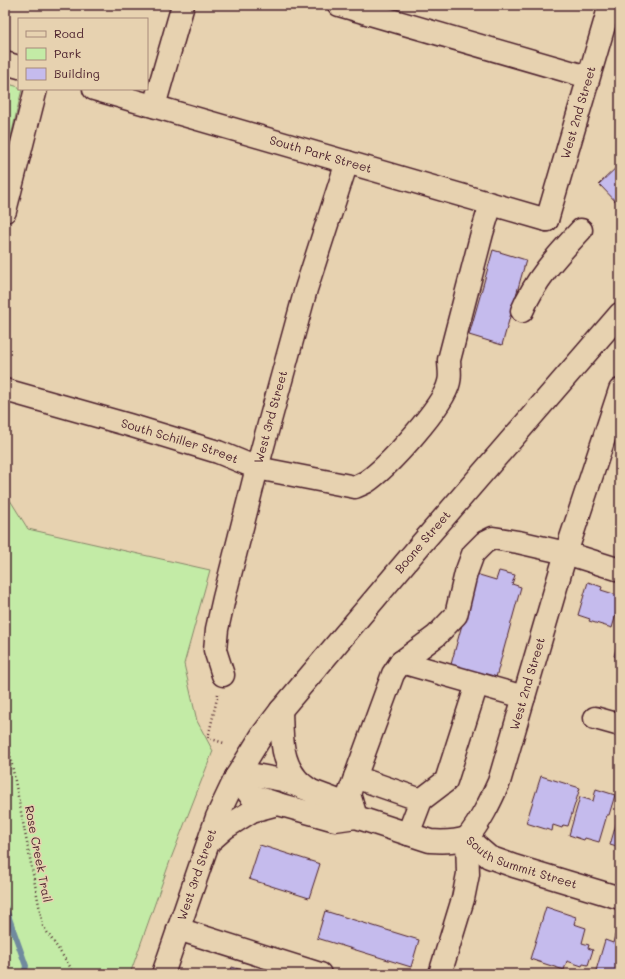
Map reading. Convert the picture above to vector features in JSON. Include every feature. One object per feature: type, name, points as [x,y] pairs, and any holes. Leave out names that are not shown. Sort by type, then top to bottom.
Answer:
[{"type":"street","points":[[154,106],[182,5]]},
{"type":"street","points":[[339,5],[588,77]]},
{"type":"street","name":"West 2nd Street","points":[[547,220],[610,5]]},
{"type":"street","points":[[5,63],[18,67]]},
{"type":"street","points":[[5,211],[36,90]]},
{"type":"street","name":"South Park Street","points":[[98,90],[547,220]]},
{"type":"street","name":"West 3rd Street","points":[[223,675],[215,650],[217,629],[257,468],[306,289],[347,162]]},
{"type":"street","name":"South Schiller Street","points":[[5,390],[218,452],[257,468],[355,487],[366,482],[400,451],[444,396],[449,381],[449,360],[482,233],[492,204]]},
{"type":"street","points":[[547,220],[559,254]]},
{"type":"street","points":[[522,311],[529,294],[539,278],[580,230]]},
{"type":"street","name":"Boone Street","points":[[236,777],[262,735],[281,710],[422,543],[620,314]]},
{"type":"street","name":"West 2nd Street","points":[[467,838],[478,824],[499,782],[566,553],[616,412],[620,390]]},
{"type":"street","points":[[356,817],[349,794],[393,674],[401,662],[436,636],[456,615],[466,574],[473,554],[485,542],[493,538],[518,542],[566,553],[620,570]]},
{"type":"street","points":[[401,662],[524,697]]},
{"type":"street","points":[[408,834],[421,800],[446,781],[477,684]]},
{"type":"street","points":[[281,710],[282,738],[287,762],[297,779],[314,793]]},
{"type":"street","points":[[595,718],[620,725]]},
{"type":"street","name":"South Summit Street","points":[[236,777],[255,775],[282,780],[344,803],[356,817]]},
{"type":"street","name":"West 3rd Street","points":[[163,974],[217,817],[236,777]]},
{"type":"street","name":"South Summit Street","points":[[236,777],[250,795],[278,804],[335,820],[356,817],[430,841],[457,841],[467,838],[488,857],[620,898]]},
{"type":"street","points":[[355,777],[421,800]]},
{"type":"street","points":[[208,843],[225,828],[252,811],[278,804]]},
{"type":"street","points":[[440,974],[464,893],[468,874],[467,838]]},
{"type":"street","points":[[178,929],[320,974]]},
{"type":"path","points":[[223,675],[208,738],[224,743]]},
{"type":"path","name":"Rose Creek Trail","points":[[5,728],[43,926],[74,974]]},
{"type":"green space","points":[[5,83],[18,87],[18,90],[22,90],[5,162]]},
{"type":"green space","points":[[5,492],[28,529],[210,570],[184,664],[197,721],[213,751],[170,861],[130,974],[5,974]]},
{"type":"building","points":[[620,164],[620,206],[599,184]]},
{"type":"building","points":[[493,250],[526,260],[502,345],[469,335]]},
{"type":"building","points":[[499,571],[515,575],[512,584],[521,587],[495,681],[450,668],[476,574],[496,580]]},
{"type":"building","points":[[588,582],[602,587],[601,590],[620,596],[620,601],[612,628],[589,621],[590,619],[578,615]]},
{"type":"building","points":[[620,635],[620,664],[615,663],[616,657],[614,656]]},
{"type":"building","points":[[541,776],[580,788],[568,826],[563,825],[562,828],[553,825],[552,831],[526,823]]},
{"type":"building","points":[[596,789],[615,795],[599,842],[585,838],[584,840],[569,835],[580,797],[593,801]]},
{"type":"building","points":[[617,821],[620,822],[620,848],[610,845]]},
{"type":"building","points":[[260,845],[320,864],[309,898],[249,879]]},
{"type":"building","points":[[546,907],[576,917],[574,924],[586,928],[582,943],[589,945],[588,948],[593,950],[588,965],[583,964],[582,966],[567,961],[564,970],[530,959]]},
{"type":"building","points":[[325,911],[419,940],[411,967],[317,938]]},
{"type":"building","points":[[615,935],[620,937],[620,974],[595,974],[605,940],[613,943]]},
{"type":"building","points":[[232,967],[255,974],[230,974]]},
{"type":"waterway","points":[[5,907],[26,966],[24,974]]}]
